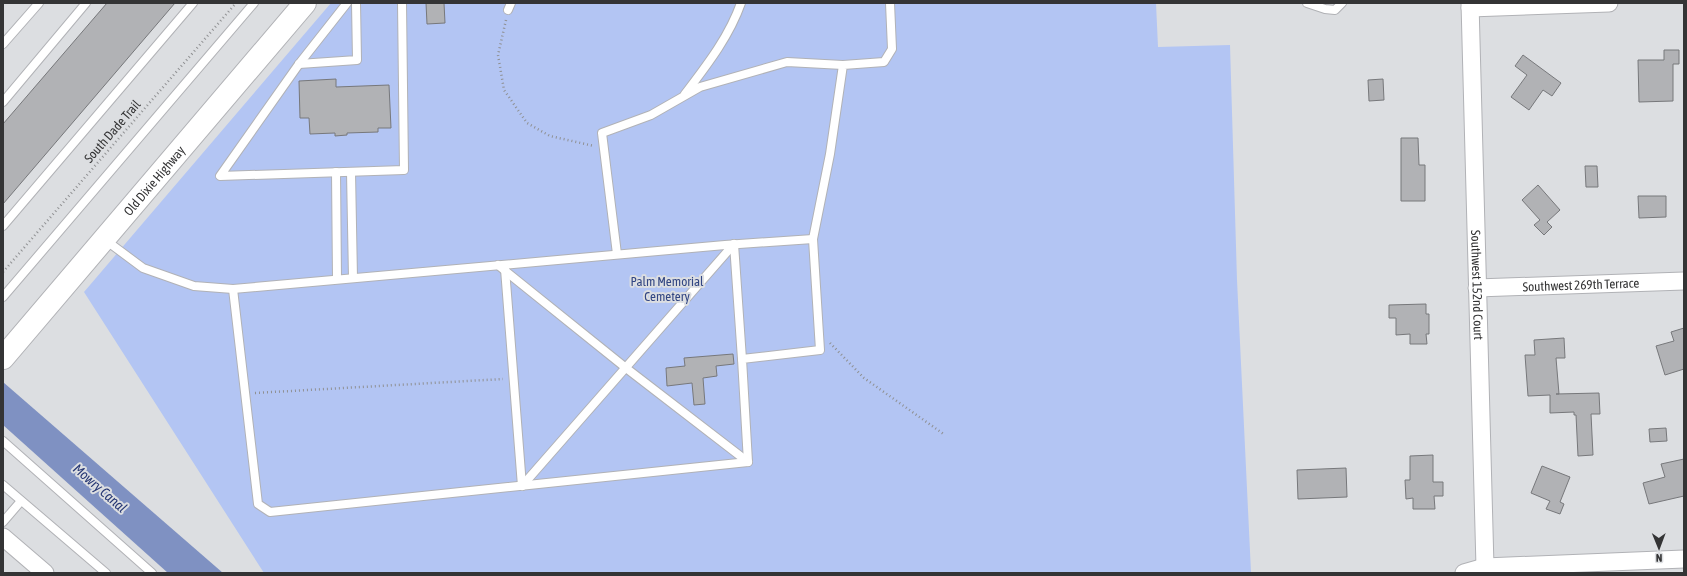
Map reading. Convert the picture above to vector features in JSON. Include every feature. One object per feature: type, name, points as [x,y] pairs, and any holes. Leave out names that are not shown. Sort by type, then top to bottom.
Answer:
[{"type":"street","name":"Old Dixie Highway","points":[[3,358],[305,3]]},
{"type":"street","points":[[1470,5],[1609,3]]},
{"type":"street","name":"Southwest 152nd Court","points":[[1470,5],[1485,567]]},
{"type":"street","name":"Southwest 269th Terrace","points":[[1477,288],[1684,282]]},
{"type":"street","points":[[3,537],[45,573]]},
{"type":"street","points":[[1464,573],[1485,567],[1684,559]]},
{"type":"lane","points":[[3,44],[39,3]]},
{"type":"lane","points":[[4,98],[86,3]]},
{"type":"lane","points":[[3,226],[193,3]]},
{"type":"lane","points":[[3,297],[254,3]]},
{"type":"lane","points":[[347,3],[299,64],[220,176],[404,170],[402,3]]},
{"type":"lane","points":[[299,64],[357,60],[356,3]]},
{"type":"lane","points":[[682,97],[710,62],[734,21],[740,3]]},
{"type":"lane","points":[[617,254],[602,133],[650,115],[700,87],[787,62],[843,64],[884,62],[892,49],[890,3]]},
{"type":"lane","points":[[1307,3],[1325,9],[1335,10],[1342,3]]},
{"type":"lane","points":[[742,359],[820,350],[813,239],[830,154],[843,64]]},
{"type":"lane","points":[[336,172],[336,279]]},
{"type":"lane","points":[[351,172],[353,278]]},
{"type":"lane","points":[[104,239],[143,268],[194,286],[232,289],[336,279],[503,267],[617,254],[813,239]]},
{"type":"lane","points":[[734,244],[748,462]]},
{"type":"lane","points":[[522,486],[734,244]]},
{"type":"lane","points":[[503,267],[626,368],[748,462]]},
{"type":"lane","points":[[503,267],[514,379],[522,486]]},
{"type":"lane","points":[[232,289],[258,504],[270,512],[748,462]]},
{"type":"lane","points":[[3,441],[152,573]]},
{"type":"lane","points":[[3,486],[106,573]]},
{"type":"lane","points":[[3,522],[21,501]]},
{"type":"path","name":"South Dade Trail","points":[[3,272],[236,3]]},
{"type":"path","points":[[510,6],[498,56],[504,90],[527,123],[550,136],[604,148]]},
{"type":"path","points":[[819,332],[864,378],[945,435]]},
{"type":"path","points":[[245,394],[514,379]]},
{"type":"green space","name":"Palm Memorial Cemetery","points":[[331,3],[1156,3],[1158,47],[1230,45],[1237,280],[1251,572],[264,573],[84,292]]},
{"type":"water","name":"Mowry Canal","points":[[3,382],[223,573],[168,573],[3,425]]},
{"type":"building","points":[[107,3],[175,3],[3,204],[3,124]]},
{"type":"building","points":[[426,3],[444,3],[445,23],[427,24]]},
{"type":"building","points":[[1664,50],[1679,50],[1679,64],[1673,64],[1673,101],[1639,102],[1638,60],[1664,60]]},
{"type":"building","points":[[1523,55],[1561,83],[1552,96],[1543,90],[1529,110],[1511,97],[1527,75],[1515,66]]},
{"type":"building","points":[[336,79],[336,87],[389,85],[391,128],[378,128],[378,132],[347,133],[347,135],[335,136],[335,133],[310,134],[309,118],[300,118],[299,81]]},
{"type":"building","points":[[1383,79],[1384,100],[1369,101],[1368,80]]},
{"type":"building","points":[[1401,138],[1418,138],[1419,165],[1425,165],[1425,201],[1401,201]]},
{"type":"building","points":[[1585,166],[1597,166],[1598,187],[1586,187]]},
{"type":"building","points":[[1538,185],[1560,210],[1547,222],[1552,227],[1544,235],[1534,225],[1540,220],[1522,200]]},
{"type":"building","points":[[1638,196],[1666,196],[1666,217],[1639,218]]},
{"type":"building","points":[[1426,304],[1426,314],[1429,314],[1429,334],[1426,334],[1427,344],[1410,344],[1410,334],[1396,335],[1396,318],[1389,318],[1389,305]]},
{"type":"building","points":[[1684,328],[1684,369],[1665,375],[1656,346],[1674,341],[1671,332]]},
{"type":"building","points":[[1564,338],[1565,358],[1556,358],[1559,394],[1599,393],[1600,414],[1591,414],[1593,455],[1578,456],[1576,415],[1574,415],[1574,412],[1550,413],[1550,395],[1528,396],[1525,355],[1535,355],[1534,340]]},
{"type":"building","points":[[733,354],[734,364],[716,366],[717,376],[703,378],[705,404],[694,405],[692,383],[667,386],[666,368],[685,366],[684,358]]},
{"type":"building","points":[[1666,428],[1667,441],[1650,442],[1649,429]]},
{"type":"building","points":[[1433,455],[1433,482],[1443,482],[1443,496],[1434,496],[1435,509],[1413,509],[1413,498],[1406,499],[1405,480],[1410,480],[1410,456]]},
{"type":"building","points":[[1684,459],[1684,496],[1649,504],[1643,483],[1665,477],[1661,464]]},
{"type":"building","points":[[1542,466],[1570,477],[1560,502],[1564,504],[1560,514],[1546,509],[1550,501],[1531,493]]},
{"type":"building","points":[[1346,468],[1347,497],[1298,499],[1297,470]]}]
